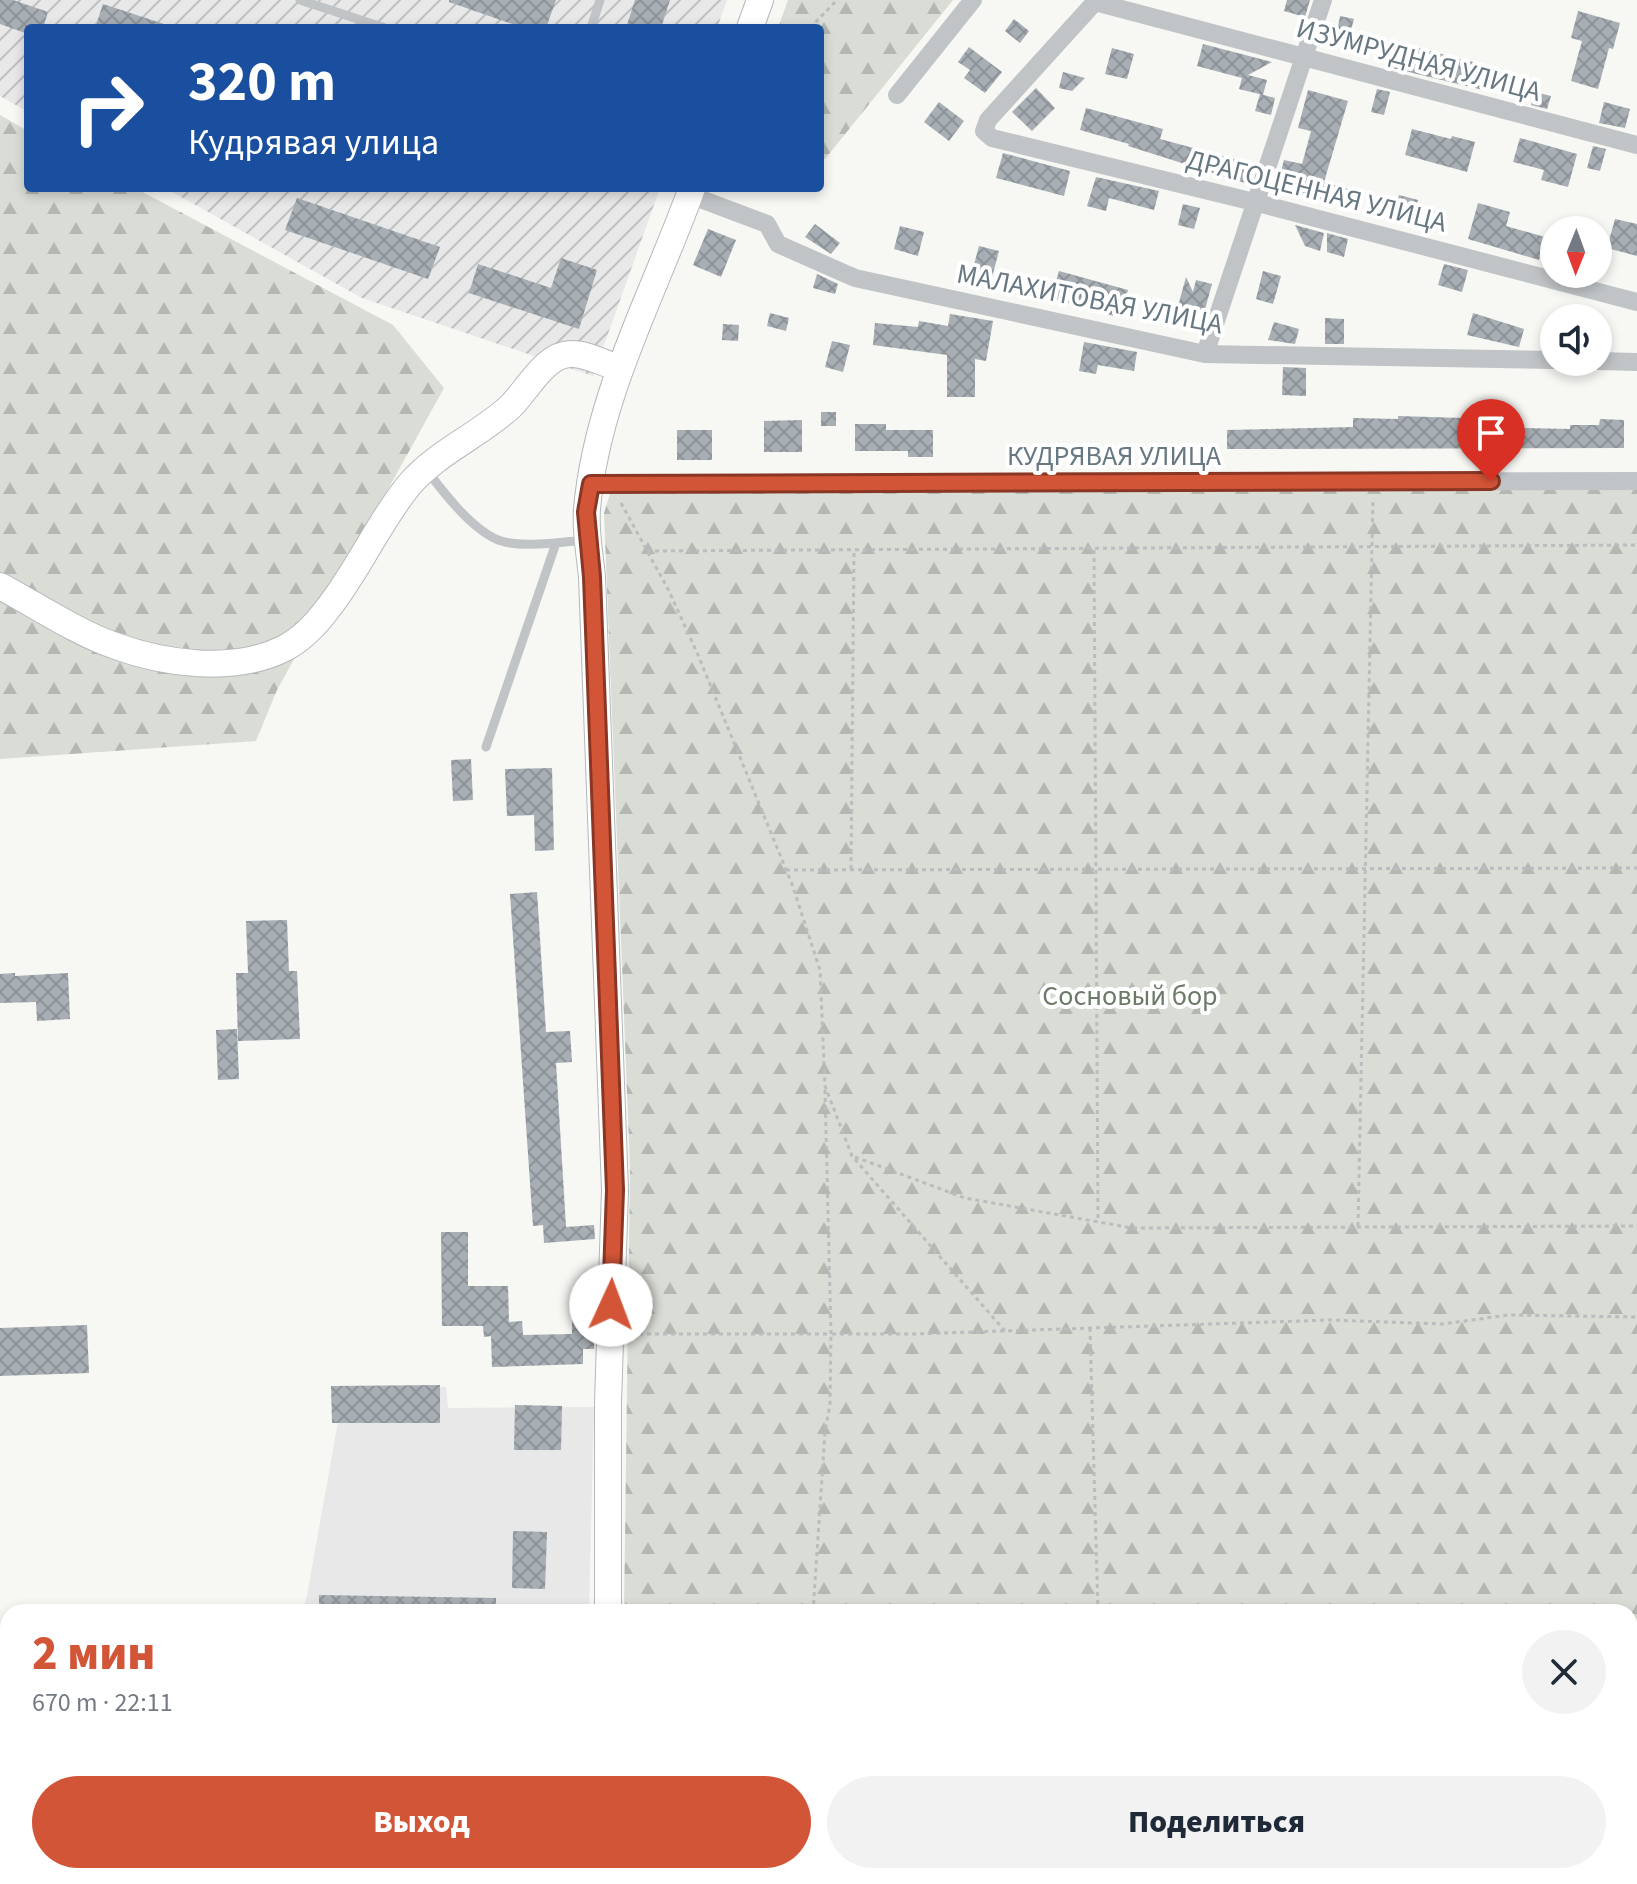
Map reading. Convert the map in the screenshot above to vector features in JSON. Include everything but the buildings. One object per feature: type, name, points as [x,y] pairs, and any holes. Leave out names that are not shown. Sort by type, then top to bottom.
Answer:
[{"type":"street","points":[[751,24],[760,0]]},
{"type":"street","points":[[897,95],[973,0]]},
{"type":"street","points":[[1205,354],[1323,0]]},
{"type":"street","name":"ИЗУМРУДНАЯ УЛИЦА","points":[[984,131],[988,120],[1095,2],[1637,145]]},
{"type":"street","name":"ДРАГОЦЕННАЯ УЛИЦА","points":[[984,131],[992,138],[1254,202],[1637,302]]},
{"type":"street","points":[[608,1604],[608,1402],[615,1190],[586,512],[619,368],[691,192]]},
{"type":"street","name":"МАЛАХИТОВАЯ УЛИЦА","points":[[691,192],[767,224],[778,244],[855,278],[1205,354],[1540,360]]},
{"type":"street","points":[[0,586],[110,645],[160,660],[248,661],[285,648],[305,634],[329,608],[378,528],[410,484],[503,413],[552,359],[571,354],[619,368]]},
{"type":"street","points":[[1612,361],[1637,362]]},
{"type":"street","name":"КУДРЯВАЯ УЛИЦА","points":[[591,484],[1637,481]]},
{"type":"lane","points":[[300,0],[373,24]]},
{"type":"lane","points":[[592,24],[600,0]]},
{"type":"lane","points":[[425,470],[448,498],[496,539],[516,543],[589,540]]},
{"type":"lane","points":[[486,747],[556,543]]},
{"type":"path","points":[[814,24],[837,0]]},
{"type":"path","points":[[1358,1226],[1374,482]]},
{"type":"path","points":[[591,484],[617,494],[669,591],[709,680],[786,870],[820,970],[831,1334],[830,1404],[825,1432],[814,1604]]},
{"type":"path","points":[[647,551],[1637,545]]},
{"type":"path","points":[[1094,548],[1098,1222]]},
{"type":"path","points":[[851,869],[854,549]]},
{"type":"path","points":[[786,870],[1637,868]]},
{"type":"path","points":[[825,1086],[852,1156],[1005,1331]]},
{"type":"path","points":[[852,1156],[965,1198],[1132,1228],[1637,1226]]},
{"type":"path","points":[[610,1334],[1005,1331],[1330,1320],[1443,1324],[1508,1315],[1637,1317]]},
{"type":"path","points":[[1090,1328],[1098,1604]]},
{"type":"shaded area","points":[[0,0],[727,0],[718,24],[24,24],[24,110],[0,96]]},
{"type":"shaded area","points":[[172,192],[659,192],[593,376],[362,298]]},
{"type":"shaded area","points":[[446,1387],[448,1408],[594,1407],[589,1604],[305,1604],[344,1388]]},
{"type":"green space","points":[[788,0],[953,0],[825,159],[824,24],[779,24]]},
{"type":"green space","points":[[0,115],[24,129],[24,192],[143,192],[393,325],[444,388],[277,690],[256,741],[0,759]]},
{"type":"green space","name":"Сосновый бор","points":[[1637,486],[1637,1604],[624,1604],[630,1168],[604,513],[611,490]]},
{"type":"route","points":[[611,1305],[615,1190],[592,577],[586,512],[591,484],[1491,481]]}]
